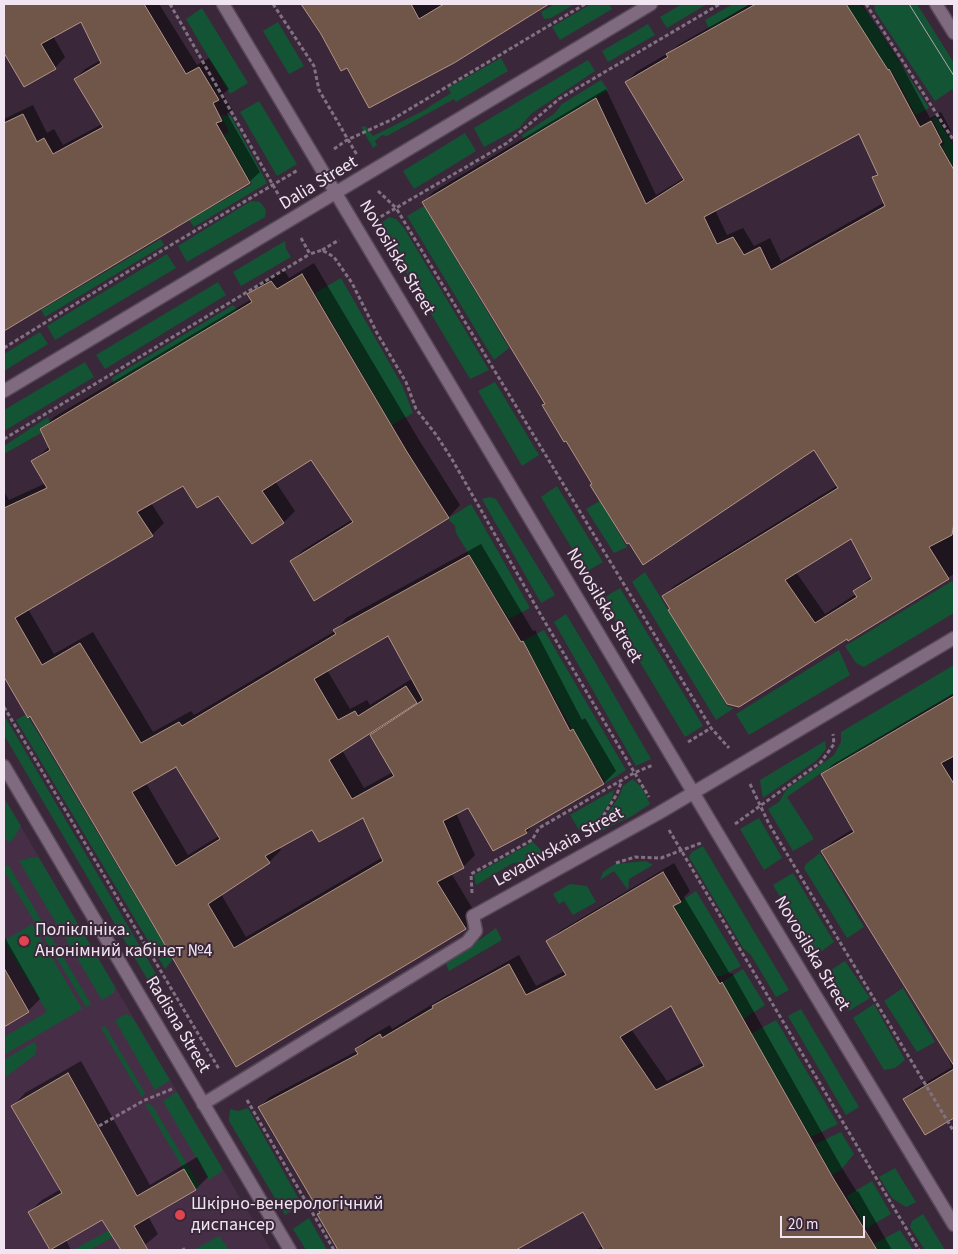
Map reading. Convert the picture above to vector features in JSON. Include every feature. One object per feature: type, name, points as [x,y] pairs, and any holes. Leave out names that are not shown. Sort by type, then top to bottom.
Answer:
[{"type":"street","name":"Novosilska Street","points":[[223,4],[954,1225]]},
{"type":"street","name":"Dalia Street","points":[[4,391],[338,194],[651,4]]},
{"type":"street","points":[[936,4],[954,33]]},
{"type":"street","name":"Levadivskaia Street","points":[[473,916],[694,793],[954,638]]},
{"type":"street","name":"Radisna Street","points":[[4,766],[290,1250]]},
{"type":"street","points":[[203,1104],[467,942],[476,931],[473,916]]},
{"type":"path","points":[[170,4],[274,184],[310,254]]},
{"type":"path","points":[[273,4],[279,13]]},
{"type":"path","points":[[4,348],[274,184],[317,160],[347,140],[393,119],[585,4]]},
{"type":"path","points":[[866,4],[954,141]]},
{"type":"path","points":[[4,439],[310,254],[322,250],[396,208],[711,728],[728,746],[740,765],[774,832],[954,1132]]},
{"type":"path","points":[[322,250],[334,257],[352,282],[377,333],[406,382],[416,409],[437,436],[453,462],[634,772],[919,1250]]},
{"type":"path","points":[[473,916],[471,874],[532,840],[539,828],[634,772],[650,767],[711,728]]},
{"type":"path","points":[[585,854],[598,824],[617,794],[622,780]]},
{"type":"path","points":[[233,1086],[249,1101],[334,1250]]},
{"type":"shaded area","points":[[4,798],[170,1080],[271,1250],[4,1250]]},
{"type":"green space","points":[[555,4],[575,4],[551,18],[544,19],[541,12]]},
{"type":"green space","points":[[591,4],[609,4],[612,9],[560,40],[552,27]]},
{"type":"green space","points":[[682,4],[707,4],[667,28],[660,17]]},
{"type":"green space","points":[[733,4],[750,4],[709,29],[705,20]]},
{"type":"green space","points":[[846,4],[859,4],[867,12],[929,108],[916,115],[890,68],[887,69],[885,67]]},
{"type":"green space","points":[[874,4],[917,4],[954,63],[954,88],[935,101],[875,11]]},
{"type":"green space","points":[[202,8],[248,83],[230,94],[186,19]]},
{"type":"green space","points":[[278,22],[304,66],[289,74],[263,31]]},
{"type":"green space","points":[[648,24],[655,35],[608,62],[602,51]]},
{"type":"green space","points":[[501,58],[508,71],[456,102],[454,99],[387,136],[382,135],[375,141],[377,145],[373,148],[361,127],[365,126],[373,136],[421,112],[451,93],[448,88]]},
{"type":"green space","points":[[588,60],[595,71],[532,113],[519,128],[484,147],[474,128]]},
{"type":"green space","points":[[601,80],[608,90],[524,140],[522,135],[554,114],[562,104]]},
{"type":"green space","points":[[259,101],[297,164],[277,176],[240,112]]},
{"type":"green space","points":[[221,115],[231,116],[267,183],[194,227],[189,220],[252,184],[224,135],[229,132]]},
{"type":"green space","points":[[936,117],[954,146],[954,167],[941,146],[945,144],[932,119]]},
{"type":"green space","points":[[465,133],[476,151],[414,189],[403,171]]},
{"type":"green space","points":[[251,201],[260,202],[266,210],[265,217],[187,262],[178,246]]},
{"type":"green space","points":[[424,206],[509,348],[494,360],[407,216]]},
{"type":"green space","points":[[389,217],[396,219],[404,228],[489,370],[470,379],[387,240],[381,223]]},
{"type":"green space","points":[[161,239],[164,245],[45,317],[41,310]]},
{"type":"green space","points":[[285,241],[286,249],[291,257],[241,286],[233,272]]},
{"type":"green space","points":[[167,254],[176,268],[55,340],[47,326]]},
{"type":"green space","points":[[341,278],[402,385],[413,413],[392,425],[315,293]]},
{"type":"green space","points":[[218,282],[226,295],[105,369],[96,355]]},
{"type":"green space","points":[[233,305],[238,310],[114,384],[112,378]]},
{"type":"green space","points":[[40,332],[48,344],[4,371],[4,354]]},
{"type":"green space","points":[[85,362],[94,377],[4,431],[4,410]]},
{"type":"green space","points":[[495,382],[539,455],[522,466],[478,391]]},
{"type":"green space","points":[[48,417],[50,423],[39,429],[41,433],[4,454],[4,446]]},
{"type":"green space","points":[[557,486],[603,562],[586,572],[541,497]]},
{"type":"green space","points":[[490,497],[496,499],[555,595],[541,603],[482,499]]},
{"type":"green space","points":[[600,501],[627,547],[614,553],[586,509]]},
{"type":"green space","points":[[471,504],[530,608],[509,619],[456,533],[455,526],[449,520],[450,517]]},
{"type":"green space","points":[[645,572],[727,706],[734,708],[716,720],[632,582]]},
{"type":"green space","points":[[952,581],[954,586],[954,613],[864,667],[856,663],[845,646]]},
{"type":"green space","points":[[620,588],[703,726],[685,737],[602,599]]},
{"type":"green space","points":[[566,614],[651,759],[636,766],[554,622]]},
{"type":"green space","points":[[544,630],[626,770],[606,783],[572,729],[523,641]]},
{"type":"green space","points":[[839,650],[850,675],[749,735],[736,714]]},
{"type":"green space","points":[[954,665],[954,694],[821,773],[787,797],[814,839],[793,851],[768,809],[779,802],[786,790],[834,755],[841,742],[841,732]]},
{"type":"green space","points":[[4,715],[158,977],[149,982],[4,735]]},
{"type":"green space","points":[[25,715],[29,718],[173,959],[165,969],[16,720]]},
{"type":"green space","points":[[825,741],[826,749],[817,760],[763,798],[760,780]]},
{"type":"green space","points":[[633,779],[641,787],[650,804],[632,816],[599,832],[600,825],[620,795],[623,786]]},
{"type":"green space","points":[[614,790],[612,799],[593,827],[585,832],[579,830],[570,815]]},
{"type":"green space","points":[[4,798],[21,826],[14,838],[8,843],[4,836]]},
{"type":"green space","points":[[759,818],[782,858],[764,870],[740,829]]},
{"type":"green space","points":[[533,842],[545,854],[530,862],[513,863],[476,885],[474,875]]},
{"type":"green space","points":[[703,846],[789,990],[776,997],[751,955],[743,948],[689,857],[692,852]]},
{"type":"green space","points":[[820,853],[864,927],[847,938],[804,868],[806,864]]},
{"type":"green space","points":[[39,858],[115,987],[114,993],[102,1000],[19,861]]},
{"type":"green space","points":[[646,861],[653,865],[629,879],[628,890],[614,871],[600,880],[603,872],[615,864]]},
{"type":"green space","points":[[4,866],[9,866],[91,1004],[86,1007],[4,871]]},
{"type":"green space","points":[[793,873],[834,942],[815,956],[773,885]]},
{"type":"green space","points":[[570,884],[587,886],[596,902],[573,915],[564,901],[559,904],[553,894]]},
{"type":"green space","points":[[696,891],[741,966],[722,976],[716,976],[674,906]]},
{"type":"green space","points":[[32,924],[82,1009],[4,1055],[4,1037],[47,1012],[4,941]]},
{"type":"green space","points":[[496,928],[502,940],[449,971],[446,964]]},
{"type":"green space","points":[[845,961],[870,998],[849,1011],[826,973]]},
{"type":"green space","points":[[743,969],[765,1005],[743,1019],[723,984],[725,980]]},
{"type":"green space","points":[[903,988],[935,1042],[917,1052],[884,1001]]},
{"type":"green space","points":[[874,1004],[905,1060],[895,1068],[884,1070],[853,1018]]},
{"type":"green space","points":[[801,1009],[859,1107],[846,1115],[788,1016]]},
{"type":"green space","points":[[126,1014],[132,1017],[170,1080],[155,1090],[115,1020]]},
{"type":"green space","points":[[776,1020],[838,1124],[811,1137],[751,1034]]},
{"type":"green space","points":[[105,1026],[145,1093],[142,1097],[101,1028]]},
{"type":"green space","points":[[34,1042],[37,1047],[35,1055],[4,1078],[4,1060]]},
{"type":"green space","points":[[177,1092],[223,1170],[209,1180],[163,1101]]},
{"type":"green space","points":[[145,1104],[152,1105],[200,1186],[195,1188]]},
{"type":"green space","points":[[248,1108],[302,1205],[285,1215],[229,1121],[230,1109],[238,1111]]},
{"type":"green space","points":[[841,1132],[854,1154],[841,1170],[832,1175],[815,1144]]},
{"type":"green space","points":[[895,1168],[916,1202],[906,1207],[892,1198],[879,1177]]},
{"type":"green space","points":[[872,1181],[891,1214],[867,1228],[847,1196]]},
{"type":"green space","points":[[923,1214],[945,1250],[925,1250],[910,1227],[912,1221]]},
{"type":"green space","points":[[309,1218],[327,1250],[306,1250],[293,1229]]},
{"type":"green space","points":[[110,1230],[114,1236],[90,1250],[73,1250]]},
{"type":"green space","points":[[900,1230],[913,1250],[878,1250],[874,1244]]},
{"type":"green space","points":[[219,1236],[229,1250],[194,1250]]},
{"type":"building","points":[[4,4],[144,4],[186,74],[199,67],[219,100],[213,103],[222,121],[216,123],[250,183],[4,331],[4,123],[23,114],[37,142],[44,138],[53,154],[103,127],[74,79],[101,63],[81,22],[41,44],[56,69],[24,87],[4,53]]},
{"type":"building","points":[[301,4],[411,4],[419,19],[444,4],[549,4],[454,63],[369,108],[347,68],[341,71],[321,34]]},
{"type":"building","points":[[756,4],[846,4],[889,69],[920,127],[931,121],[942,142],[939,144],[954,170],[954,523],[952,535],[929,547],[949,579],[848,641],[847,639],[739,707],[727,704],[668,610],[670,609],[662,596],[838,488],[814,450],[643,565],[629,543],[627,544],[590,485],[592,484],[542,405],[545,404],[422,202],[596,98],[646,204],[684,180],[625,82],[668,57],[666,54]],"holes":[[[859,134],[878,175],[872,177],[885,206],[771,270],[760,247],[744,255],[733,237],[717,244],[704,217]],[[851,539],[872,579],[853,591],[857,597],[815,623],[785,580]]]},
{"type":"building","points":[[302,274],[407,452],[449,518],[314,601],[290,561],[353,522],[311,460],[262,491],[284,523],[252,544],[218,496],[197,508],[183,486],[137,512],[153,536],[15,618],[42,665],[80,643],[141,743],[179,722],[182,726],[336,634],[333,630],[469,555],[521,642],[523,641],[570,731],[573,729],[604,784],[525,830],[527,833],[493,851],[468,808],[443,821],[464,868],[437,882],[466,929],[236,1067],[30,716],[28,718],[4,677],[4,508],[47,488],[31,461],[50,450],[40,429],[252,302],[247,294],[271,281],[277,289]],"holes":[[[388,636],[423,700],[370,735],[394,776],[352,799],[329,760],[417,703],[406,686],[358,716],[355,711],[338,720],[314,679]],[[176,767],[220,839],[176,866],[132,792]],[[363,818],[383,861],[234,948],[208,904],[270,863],[265,856],[312,830],[319,842]]]},
{"type":"building","points":[[954,696],[954,756],[941,763],[954,784],[954,1066],[821,851],[854,832],[821,774]]},
{"type":"building","points":[[663,872],[681,902],[673,906],[720,984],[722,982],[833,1178],[877,1250],[604,1250],[583,1212],[516,1250],[338,1250],[317,1214],[320,1213],[258,1107],[358,1054],[355,1049],[380,1034],[382,1038],[433,1008],[432,1006],[509,964],[526,995],[566,975],[546,941]],"holes":[[[671,1006],[704,1066],[656,1090],[620,1037]]]},
{"type":"building","points":[[4,968],[29,1012],[4,1027]]},
{"type":"building","points":[[954,1069],[954,1118],[925,1135],[903,1099]]},
{"type":"building","points":[[68,1073],[137,1196],[184,1169],[196,1190],[134,1226],[148,1250],[121,1250],[102,1220],[50,1250],[28,1212],[62,1193],[11,1106]]},
{"type":"tram line","points":[[909,4],[954,76]]},
{"type":"place","name":"Поліклініка. Анонімний кабінет №4","points":[[24,941]]},
{"type":"place","name":"Шкірно-венерологічний диспансер","points":[[180,1215]]}]
